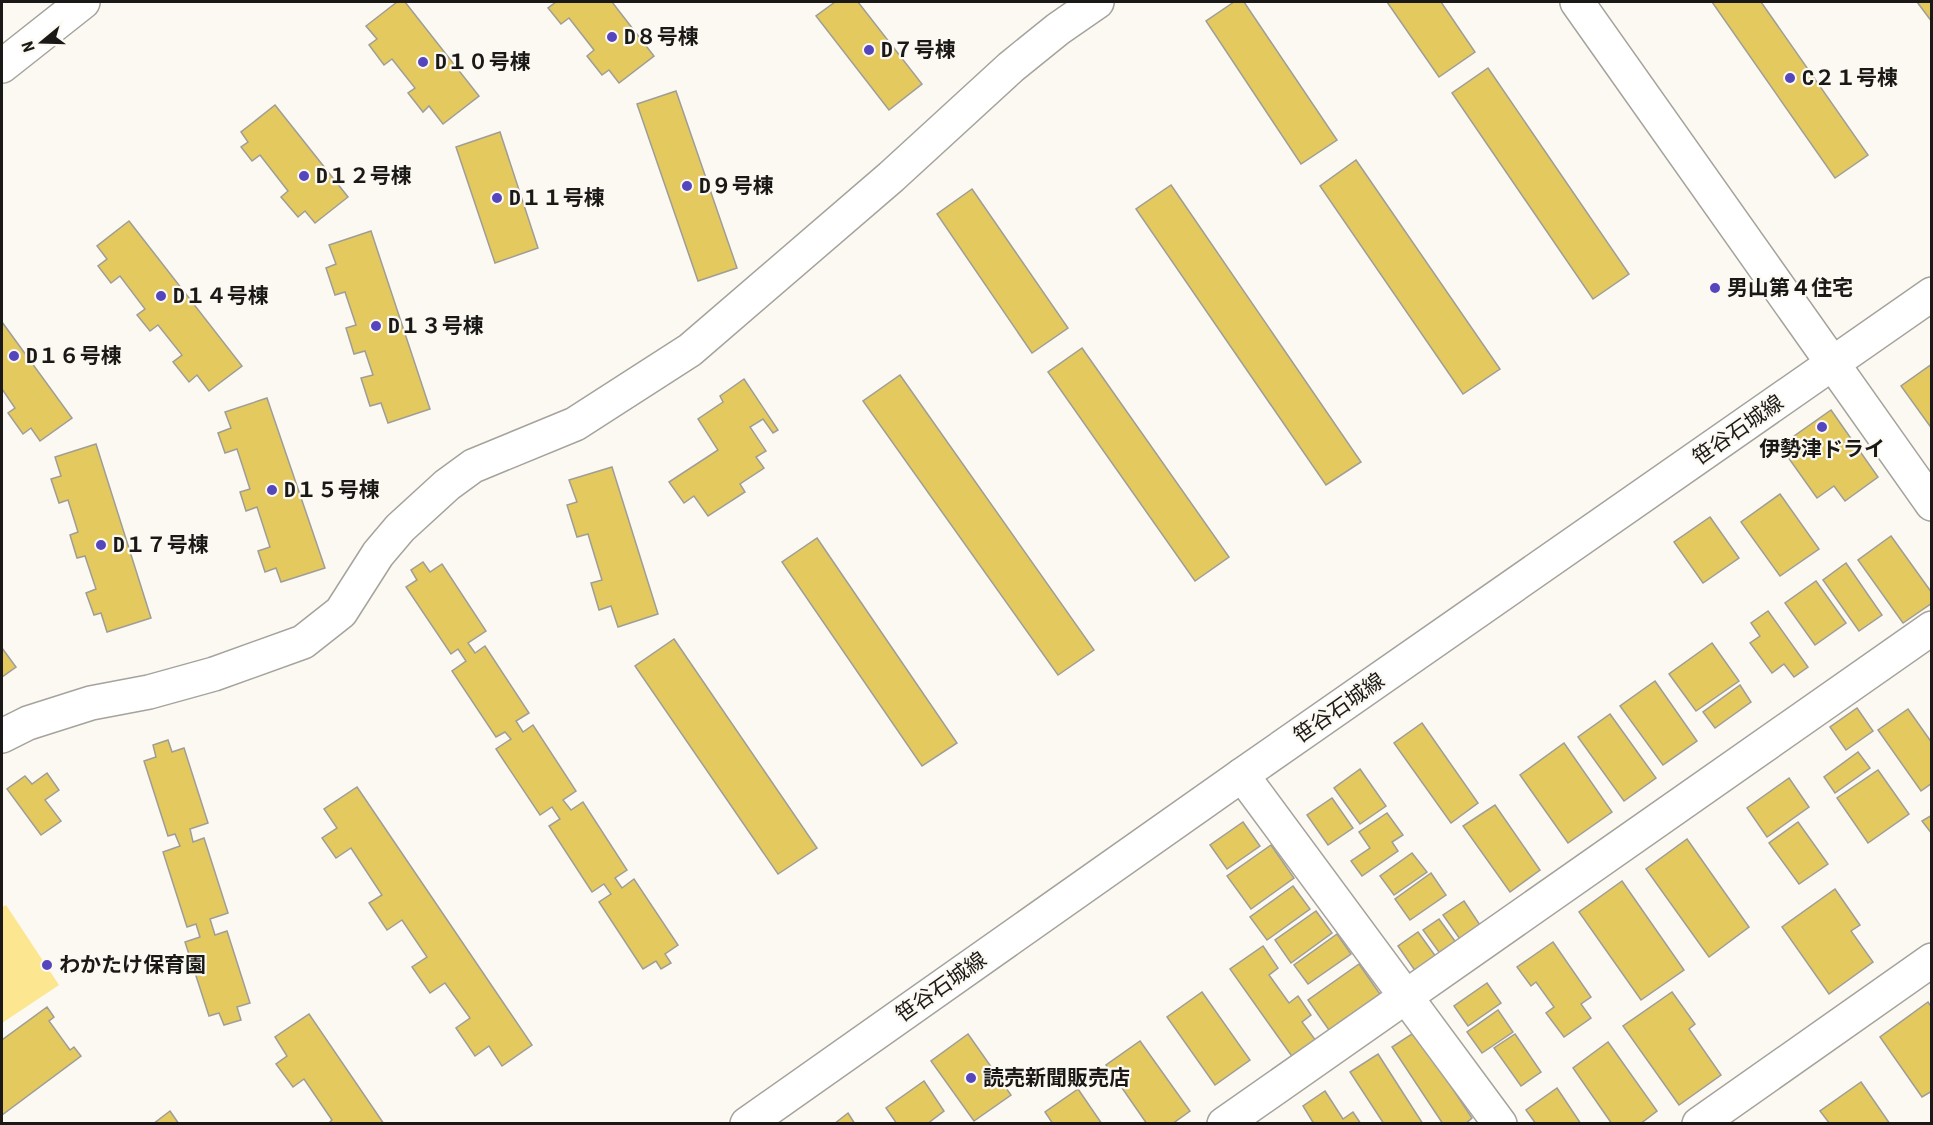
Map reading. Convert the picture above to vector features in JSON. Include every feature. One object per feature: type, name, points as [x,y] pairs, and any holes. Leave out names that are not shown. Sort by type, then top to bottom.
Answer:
[{"type":"street","points":[[2,66],[83,2]]},
{"type":"street","points":[[2,736],[28,723],[90,703],[149,692],[203,677],[303,642],[341,612],[378,554],[408,520],[447,485],[473,466],[575,424],[690,350],[891,177],[1011,67],[1058,29],[1097,2]]},
{"type":"street","points":[[1577,2],[1932,504]]},
{"type":"street","name":"笹谷石城線","points":[[747,1124],[1242,775],[1932,294]]},
{"type":"street","points":[[1224,1124],[1932,628]]},
{"type":"street","points":[[1242,775],[1407,995],[1500,1124]]},
{"type":"street","points":[[1699,1124],[1932,960]]},
{"type":"shaded area","points":[[6,905],[59,985],[2,1023],[2,907]]},
{"type":"building","name":"D１０号棟","points":[[397,2],[405,2],[479,96],[443,124],[429,106],[423,112],[408,93],[415,88],[392,59],[384,65],[369,45],[377,39],[366,26]]},
{"type":"building","name":"D８号棟","points":[[556,2],[612,2],[654,56],[619,83],[609,70],[602,75],[587,56],[594,50],[569,18],[561,24],[548,8]]},
{"type":"building","name":"D７号棟","points":[[835,2],[858,2],[922,84],[889,110],[816,16]]},
{"type":"building","points":[[1234,2],[1244,2],[1337,140],[1301,164],[1206,21]]},
{"type":"building","points":[[1387,2],[1441,2],[1475,52],[1439,77]]},
{"type":"building","name":"C２１号棟","points":[[1712,2],[1761,2],[1868,155],[1835,178]]},
{"type":"building","points":[[1917,2],[1932,2],[1932,22]]},
{"type":"building","points":[[1488,68],[1629,274],[1593,299],[1452,93]]},
{"type":"building","name":"D９号棟","points":[[676,91],[737,268],[698,281],[637,104]]},
{"type":"building","name":"D１２号棟","points":[[275,105],[348,197],[315,223],[305,211],[298,217],[281,197],[288,191],[260,155],[252,161],[241,147],[248,142],[241,132]]},
{"type":"building","name":"D１１号棟","points":[[500,132],[538,248],[495,263],[456,147]]},
{"type":"building","points":[[1356,160],[1500,369],[1463,394],[1320,186]]},
{"type":"building","points":[[1171,185],[1361,462],[1326,485],[1136,209]]},
{"type":"building","points":[[972,189],[1068,328],[1032,353],[937,214]]},
{"type":"building","name":"D１４号棟","points":[[129,221],[242,366],[209,391],[197,375],[189,382],[173,362],[182,355],[158,325],[150,331],[137,315],[145,309],[120,276],[111,283],[98,266],[107,259],[97,246]]},
{"type":"building","name":"D１３号棟","points":[[371,231],[430,409],[388,423],[381,403],[370,406],[361,378],[373,375],[365,351],[354,354],[346,328],[356,325],[345,292],[335,295],[326,268],[336,264],[329,245]]},
{"type":"building","name":"D１６号棟","points":[[2,322],[72,418],[40,441],[31,428],[23,434],[8,413],[15,408],[2,389]]},
{"type":"building","points":[[1082,348],[1229,557],[1195,581],[1048,372]]},
{"type":"building","points":[[1932,364],[1932,429],[1901,386]]},
{"type":"building","points":[[900,375],[1094,650],[1058,675],[863,401]]},
{"type":"building","points":[[744,379],[778,430],[773,433],[763,419],[750,427],[766,451],[756,457],[764,468],[740,484],[745,492],[708,516],[694,496],[684,503],[669,482],[718,450],[698,419],[723,402],[720,396]]},
{"type":"building","name":"D１５号棟","points":[[267,398],[325,568],[281,582],[276,568],[265,572],[258,551],[270,547],[257,507],[246,511],[240,492],[250,489],[237,449],[225,453],[218,433],[231,428],[225,412]]},
{"type":"building","points":[[1831,410],[1878,477],[1845,501],[1834,486],[1817,498],[1780,446]]},
{"type":"building","name":"D１７号棟","points":[[96,444],[151,618],[107,632],[101,613],[94,615],[86,593],[96,589],[85,556],[77,558],[70,535],[78,532],[68,500],[59,503],[51,479],[61,476],[55,457]]},
{"type":"building","points":[[612,467],[658,614],[618,627],[611,606],[599,610],[591,583],[602,580],[588,534],[577,537],[567,505],[577,502],[569,480]]},
{"type":"building","points":[[1780,494],[1819,549],[1780,576],[1741,522]]},
{"type":"building","points":[[1710,517],[1739,558],[1703,583],[1674,542]]},
{"type":"building","points":[[1891,536],[1932,593],[1932,603],[1903,623],[1858,560]]},
{"type":"building","points":[[817,538],[957,743],[922,766],[782,562]]},
{"type":"building","points":[[423,562],[430,572],[442,564],[486,631],[468,643],[475,653],[485,646],[529,713],[516,721],[523,732],[533,725],[576,791],[563,800],[571,810],[583,802],[627,870],[615,878],[622,888],[634,879],[678,945],[665,954],[671,963],[661,969],[656,961],[643,969],[599,902],[611,894],[604,884],[592,892],[549,826],[560,819],[552,807],[540,815],[496,749],[511,739],[505,732],[496,737],[452,671],[466,661],[458,649],[451,654],[406,587],[417,580],[411,570]]},
{"type":"building","points":[[1846,563],[1882,615],[1859,631],[1823,580]]},
{"type":"building","points":[[1816,581],[1846,623],[1815,645],[1785,603]]},
{"type":"building","points":[[1768,611],[1808,667],[1794,677],[1784,664],[1772,673],[1750,643],[1760,636],[1751,623]]},
{"type":"building","points":[[674,639],[817,848],[778,874],[635,666]]},
{"type":"building","points":[[1712,643],[1739,681],[1696,711],[1669,674]]},
{"type":"building","points":[[2,648],[16,667],[2,677]]},
{"type":"building","points":[[1655,681],[1697,741],[1663,765],[1620,706]]},
{"type":"building","points":[[1740,685],[1751,702],[1715,728],[1703,712]]},
{"type":"building","points":[[1857,708],[1873,731],[1846,750],[1830,727]]},
{"type":"building","points":[[1908,709],[1932,743],[1932,783],[1921,791],[1878,730]]},
{"type":"building","points":[[1610,714],[1656,778],[1624,801],[1578,737]]},
{"type":"building","points":[[1422,723],[1478,803],[1451,823],[1394,743]]},
{"type":"building","points":[[168,740],[172,752],[184,748],[208,823],[190,829],[193,842],[204,838],[228,913],[210,919],[215,935],[227,931],[250,1003],[237,1007],[241,1020],[224,1025],[219,1013],[209,1016],[185,942],[200,937],[196,924],[187,927],[163,852],[180,846],[175,834],[168,836],[144,761],[156,757],[153,745]]},
{"type":"building","points":[[1564,743],[1612,812],[1568,843],[1520,775]]},
{"type":"building","points":[[1858,752],[1870,768],[1835,793],[1824,777]]},
{"type":"building","points":[[1360,769],[1386,806],[1360,824],[1334,788]]},
{"type":"building","points":[[1878,770],[1909,814],[1868,843],[1837,798]]},
{"type":"building","points":[[47,773],[59,790],[45,800],[61,821],[41,835],[7,789],[25,776],[32,784]]},
{"type":"building","points":[[1789,778],[1809,807],[1767,837],[1747,808]]},
{"type":"building","points":[[357,787],[532,1045],[502,1066],[489,1046],[475,1056],[456,1028],[470,1018],[445,983],[430,993],[412,967],[427,957],[402,920],[387,930],[369,903],[382,895],[351,848],[336,858],[322,838],[337,828],[324,809]]},
{"type":"building","points":[[1332,798],[1353,828],[1328,845],[1307,815]]},
{"type":"building","points":[[1495,805],[1540,870],[1510,892],[1463,826]]},
{"type":"building","points":[[1387,813],[1403,835],[1392,842],[1398,851],[1362,876],[1351,861],[1370,848],[1359,832]]},
{"type":"building","points":[[1932,815],[1932,834],[1922,821]]},
{"type":"building","points":[[1243,822],[1260,846],[1227,869],[1210,845]]},
{"type":"building","points":[[1798,822],[1828,864],[1799,884],[1769,843]]},
{"type":"building","points":[[1687,839],[1749,927],[1709,957],[1646,869]]},
{"type":"building","points":[[1271,845],[1294,878],[1251,909],[1227,876]]},
{"type":"building","points":[[1412,853],[1427,872],[1394,895],[1380,876]]},
{"type":"building","points":[[1431,873],[1446,895],[1410,920],[1395,899]]},
{"type":"building","points":[[1622,881],[1684,970],[1641,1000],[1579,912]]},
{"type":"building","points":[[1293,886],[1310,909],[1267,940],[1250,917]]},
{"type":"building","points":[[1835,889],[1860,925],[1851,931],[1873,962],[1829,994],[1782,927]]},
{"type":"building","points":[[1464,901],[1482,928],[1462,942],[1443,915]]},
{"type":"building","points":[[1316,911],[1332,933],[1291,963],[1275,940]]},
{"type":"building","points":[[1439,919],[1460,948],[1444,959],[1423,930]]},
{"type":"building","points":[[1418,932],[1439,961],[1418,975],[1398,946]]},
{"type":"building","points":[[1337,934],[1351,954],[1308,984],[1294,965]]},
{"type":"building","points":[[1553,942],[1591,997],[1581,1004],[1591,1018],[1564,1037],[1546,1013],[1554,1007],[1536,982],[1531,986],[1517,967]]},
{"type":"building","points":[[1263,946],[1278,968],[1269,975],[1289,1003],[1298,996],[1311,1015],[1302,1022],[1319,1045],[1296,1062],[1230,969]]},
{"type":"building","points":[[1359,964],[1380,994],[1329,1030],[1308,1000]]},
{"type":"building","points":[[1487,983],[1501,1003],[1468,1026],[1454,1006]]},
{"type":"building","points":[[1202,992],[1250,1060],[1215,1085],[1167,1017]]},
{"type":"building","points":[[1672,992],[1695,1024],[1689,1029],[1721,1075],[1679,1105],[1623,1026]]},
{"type":"building","points":[[1928,1002],[1932,1008],[1932,1091],[1922,1097],[1880,1037]]},
{"type":"building","points":[[47,1007],[54,1017],[49,1021],[70,1050],[74,1047],[81,1056],[2,1115],[2,1040]]},
{"type":"building","points":[[1498,1010],[1513,1032],[1482,1053],[1467,1032]]},
{"type":"building","points":[[309,1014],[384,1124],[328,1124],[332,1120],[304,1079],[293,1087],[276,1064],[287,1056],[275,1037]]},
{"type":"building","points":[[1415,1032],[1472,1118],[1465,1124],[1443,1124],[1392,1047]]},
{"type":"building","name":"読売新聞販売店","points":[[968,1034],[1011,1095],[974,1121],[931,1061]]},
{"type":"building","points":[[1515,1034],[1541,1072],[1521,1086],[1494,1048]]},
{"type":"building","points":[[1140,1041],[1190,1111],[1172,1124],[1147,1124],[1106,1065]]},
{"type":"building","points":[[1608,1042],[1657,1111],[1640,1124],[1612,1124],[1573,1068]]},
{"type":"building","points":[[1378,1054],[1423,1124],[1384,1124],[1350,1072]]},
{"type":"building","points":[[924,1081],[944,1111],[927,1124],[897,1124],[886,1108]]},
{"type":"building","points":[[1861,1082],[1890,1124],[1830,1124],[1820,1111]]},
{"type":"building","points":[[1557,1088],[1581,1124],[1536,1124],[1526,1110]]},
{"type":"building","points":[[1078,1089],[1102,1124],[1053,1124],[1045,1112]]},
{"type":"building","points":[[1325,1091],[1343,1119],[1353,1112],[1361,1124],[1314,1124],[1303,1106]]},
{"type":"building","points":[[170,1111],[179,1124],[153,1124]]},
{"type":"building","points":[[848,1113],[855,1124],[834,1124]]},
{"type":"place","name":"D８号棟","points":[[612,37]]},
{"type":"place","name":"D７号棟","points":[[869,50]]},
{"type":"place","name":"D１０号棟","points":[[423,62]]},
{"type":"place","name":"C２１号棟","points":[[1790,78]]},
{"type":"place","name":"D１２号棟","points":[[304,176]]},
{"type":"place","name":"D９号棟","points":[[687,186]]},
{"type":"place","name":"D１１号棟","points":[[497,198]]},
{"type":"place","name":"男山第４住宅","points":[[1715,288]]},
{"type":"place","name":"D１４号棟","points":[[161,296]]},
{"type":"place","name":"D１３号棟","points":[[376,326]]},
{"type":"place","name":"D１６号棟","points":[[14,356]]},
{"type":"place","name":"伊勢津ドライ","points":[[1822,427]]},
{"type":"place","name":"D１５号棟","points":[[272,490]]},
{"type":"place","name":"D１７号棟","points":[[101,545]]},
{"type":"place","name":"わかたけ保育園","points":[[47,965]]},
{"type":"place","name":"読売新聞販売店","points":[[971,1078]]}]
